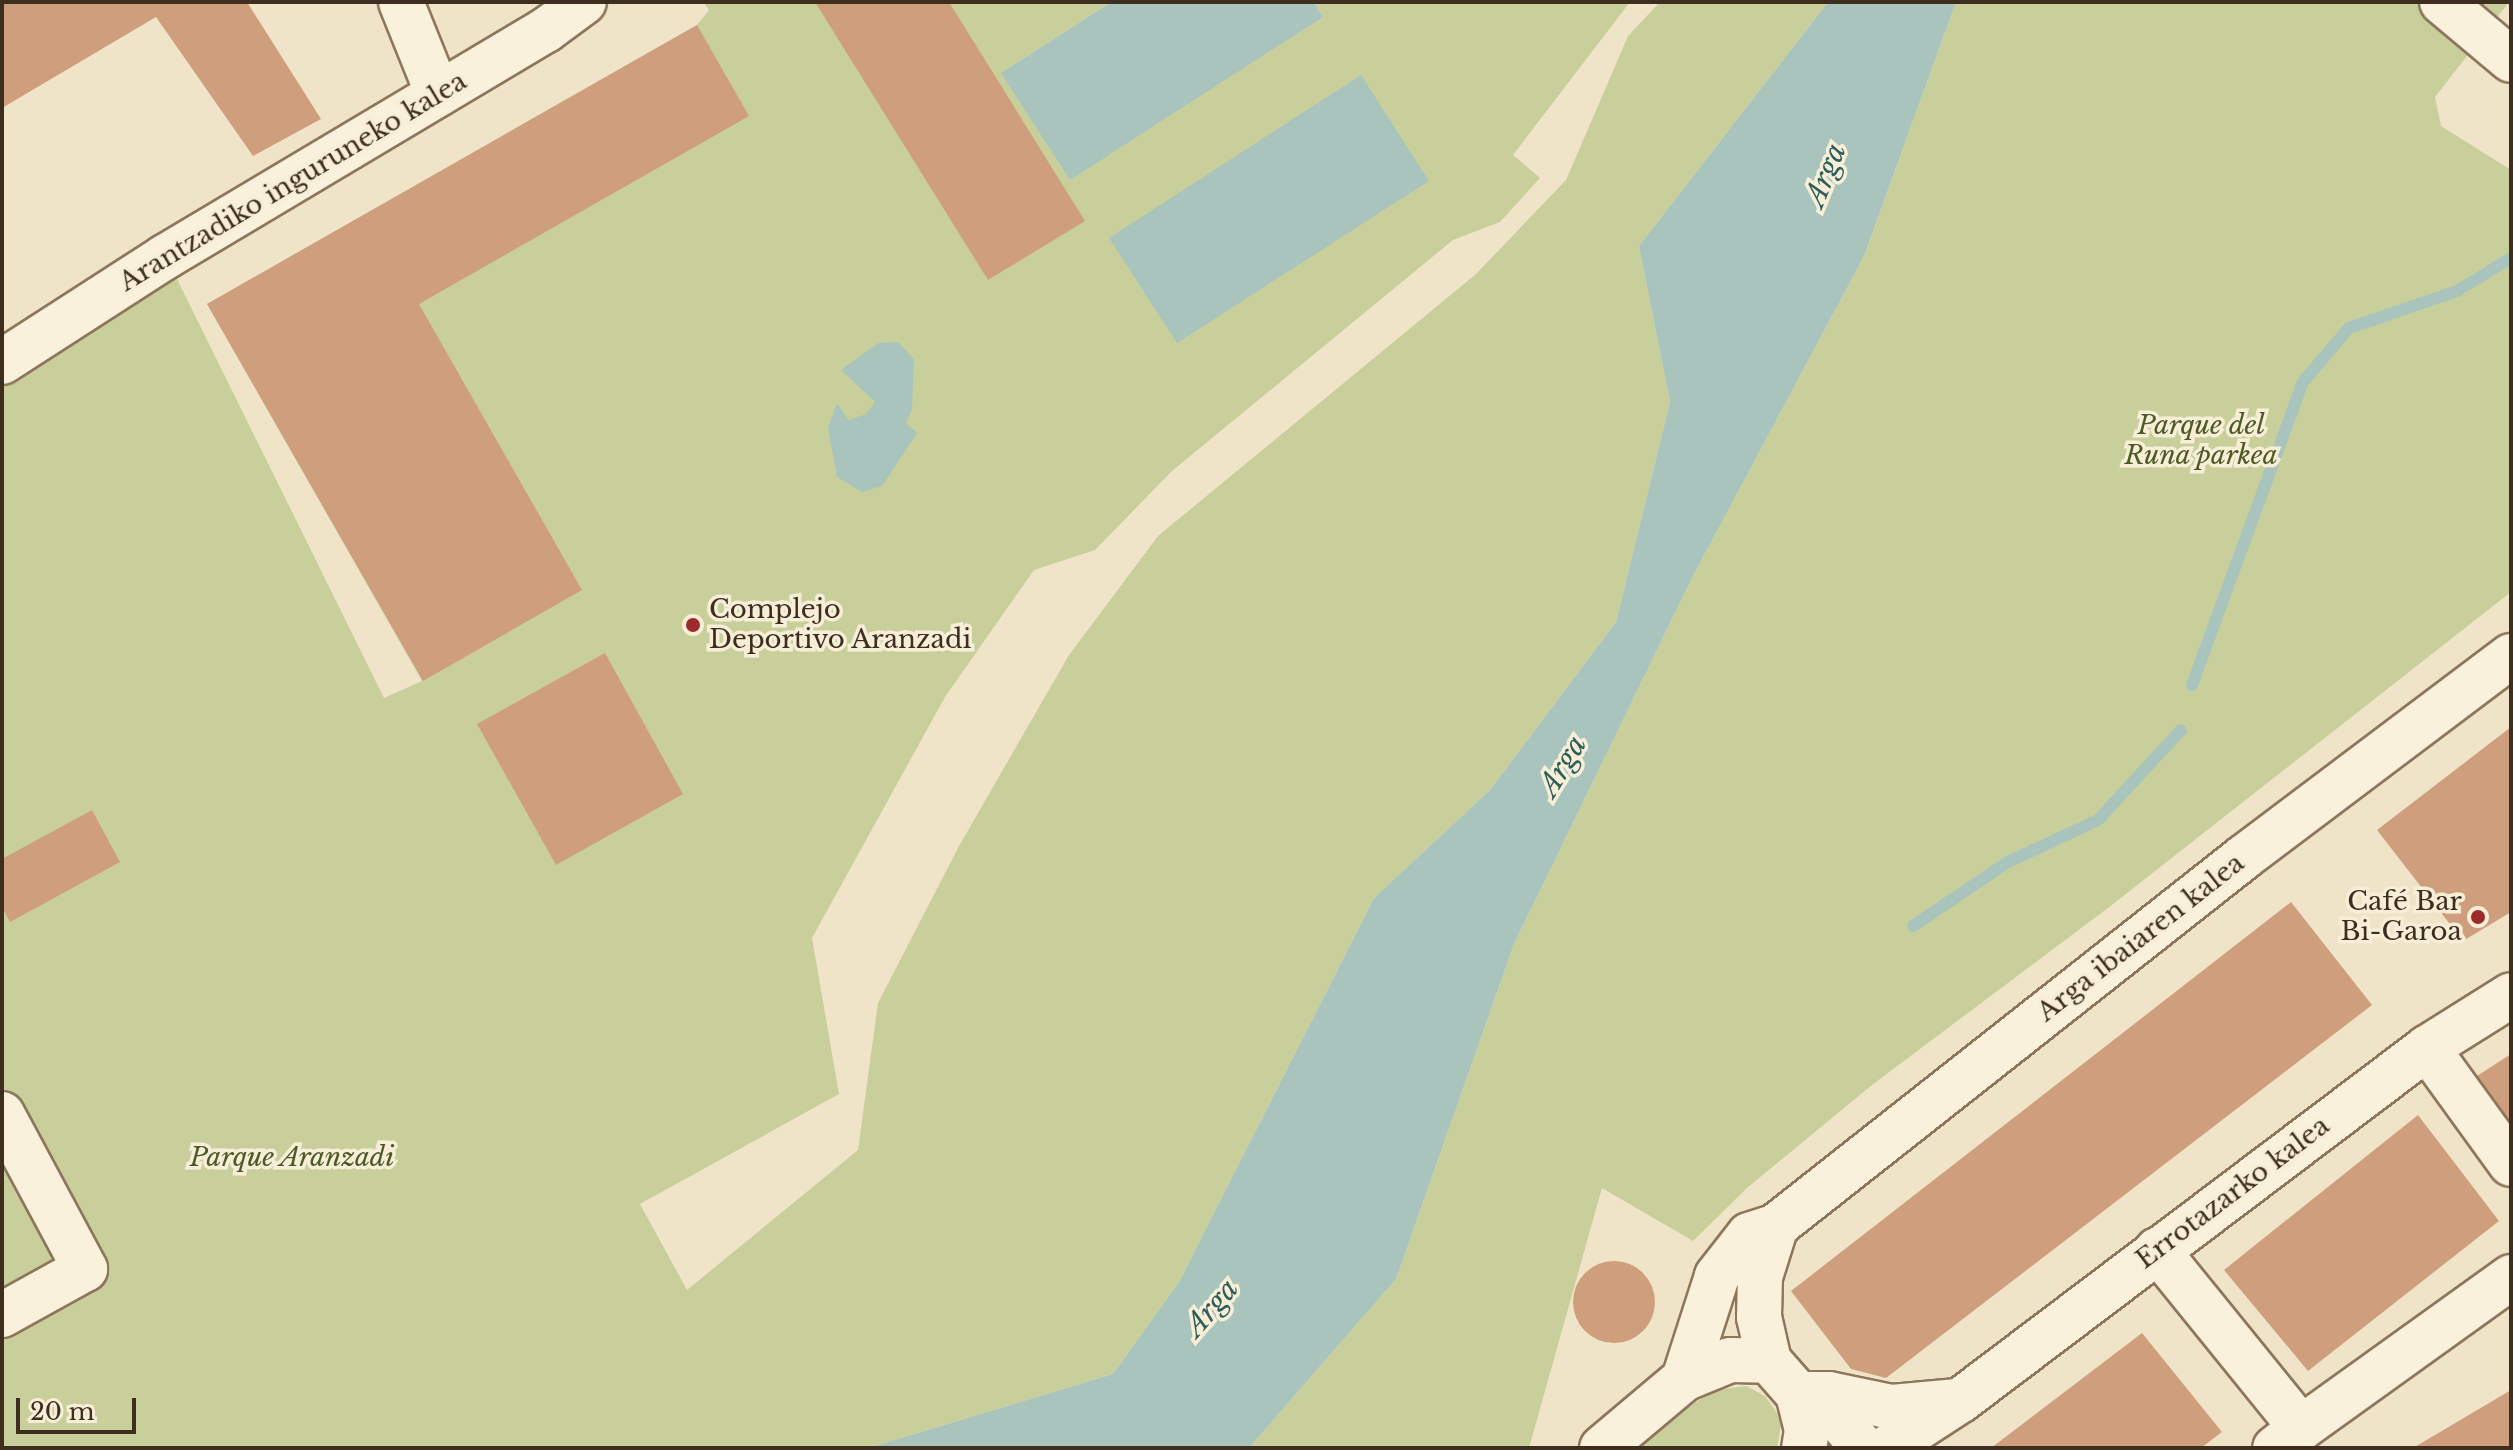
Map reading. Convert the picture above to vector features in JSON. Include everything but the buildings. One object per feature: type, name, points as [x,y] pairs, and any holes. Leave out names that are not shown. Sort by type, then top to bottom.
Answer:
[{"type":"street","points":[[401,2],[438,94]]},
{"type":"street","name":"Arantzadiko inguruneko kalea","points":[[2,362],[165,257],[438,94],[584,2]]},
{"type":"street","points":[[2442,2],[2511,60]]},
{"type":"street","name":"Arga ibaiaren kalea","points":[[1684,1379],[1717,1276],[1749,1235],[1776,1226],[2244,857],[2511,656]]},
{"type":"street","name":"Errotazarko kalea","points":[[1887,1448],[1961,1400],[2427,1048],[2511,995]]},
{"type":"street","points":[[2427,1048],[2511,1164]]},
{"type":"street","points":[[2,1114],[85,1269],[2,1315]]},
{"type":"street","points":[[1776,1226],[1760,1277],[1759,1317],[1769,1361],[1798,1394],[1837,1417],[1863,1448]]},
{"type":"street","points":[[2157,1250],[2288,1438],[2511,1277]]},
{"type":"street","points":[[1602,1448],[1684,1379],[1730,1360],[1769,1361]]},
{"type":"street","points":[[1798,1394],[1829,1394],[1892,1407],[1961,1400]]},
{"type":"street","points":[[1798,1394],[1807,1430],[1804,1448]]},
{"type":"green space","name":"Parque Aranzadi","points":[[703,2],[1111,2],[1001,73],[1323,17],[1314,2],[1630,2],[1513,155],[1540,178],[1500,222],[1453,240],[1172,471],[1095,550],[1034,570],[945,697],[812,938],[839,1094],[640,1204],[687,1290],[858,1150],[878,1003],[959,846],[1069,655],[1158,536],[1476,274],[1566,180],[1628,36],[1660,2],[1828,2],[1639,246],[1670,402],[1616,622],[1490,790],[1374,898],[1179,1282],[1113,1374],[868,1448],[2,1448],[2,362],[174,273],[384,698],[422,681],[207,304],[697,25],[709,10]]},
{"type":"green space","name":"Parque del Runa parkea","points":[[1956,2],[2509,2],[2435,97],[2441,126],[2511,170],[2511,592],[2108,908],[1872,1085],[1747,1188],[1693,1241],[1602,1188],[1529,1448],[1249,1448],[1396,1279],[1514,944],[1693,576],[1864,256]]},
{"type":"green space","points":[[1746,1386],[1765,1396],[1782,1420],[1777,1448],[1634,1448],[1649,1432],[1715,1390]]},
{"type":"water","points":[[1111,2],[1314,2],[1323,17],[1070,180],[1001,73]]},
{"type":"water","name":"Arga","points":[[1828,2],[1956,2],[1864,256],[1693,576],[1514,944],[1396,1279],[1249,1448],[868,1448],[1113,1374],[1179,1282],[1374,898],[1490,790],[1616,622],[1670,402],[1639,246]]},
{"type":"water","points":[[1361,75],[1429,181],[1177,343],[1109,238]]},
{"type":"water","points":[[898,342],[914,359],[912,410],[906,423],[917,433],[882,486],[862,492],[837,477],[828,428],[837,403],[848,420],[866,414],[875,402],[841,370],[878,343]]},
{"type":"waterway","points":[[2192,685],[2303,382],[2349,328],[2457,291],[2511,258]]},
{"type":"waterway","points":[[1913,926],[2008,862],[2098,820],[2181,730]]},
{"type":"place","name":"Complejo Deportivo Aranzadi","points":[[693,625]]},
{"type":"place","name":"Café Bar Bi-Garoa","points":[[2478,917]]}]
